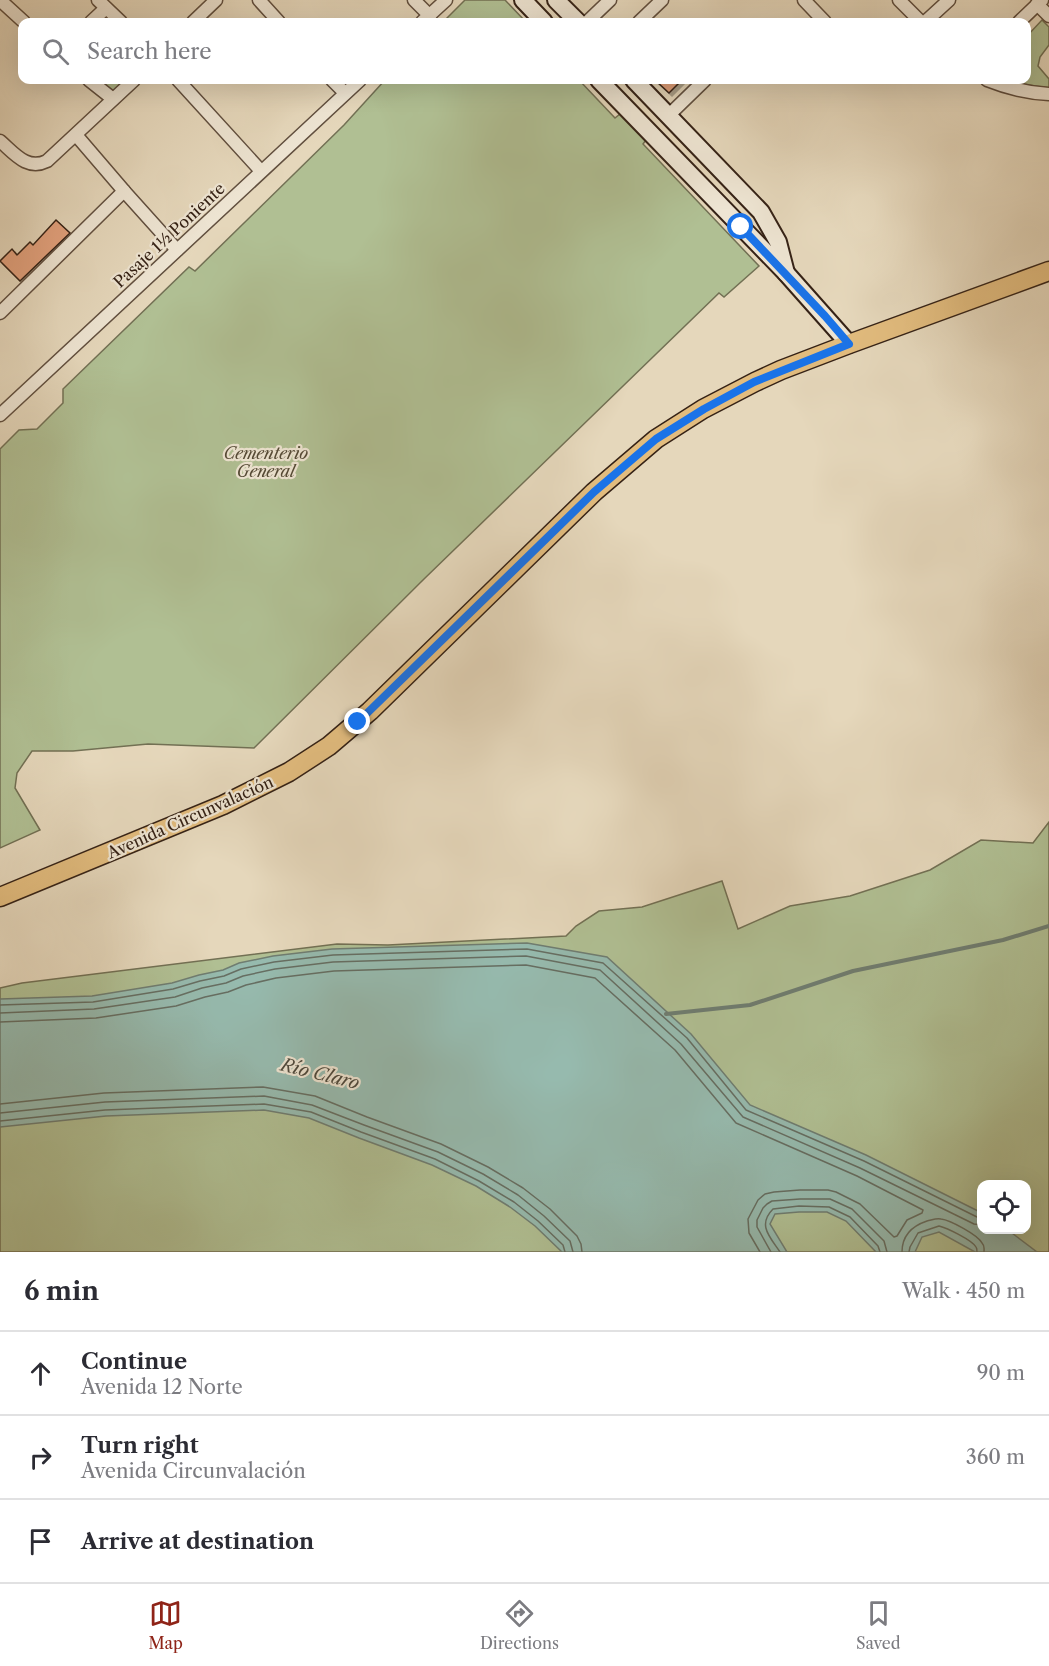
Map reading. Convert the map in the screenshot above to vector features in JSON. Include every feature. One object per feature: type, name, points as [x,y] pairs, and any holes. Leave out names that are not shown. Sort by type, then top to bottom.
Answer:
[{"type":"main road","points":[[523,0],[540,18]]},
{"type":"main road","points":[[556,0],[574,18]]},
{"type":"main road","points":[[603,84],[786,273],[849,344]]},
{"type":"main road","points":[[638,84],[761,212],[778,242],[786,273]]},
{"type":"main road","points":[[681,165],[700,147]]},
{"type":"main road","name":"Avenida Circunvalación","points":[[0,897],[223,805],[309,760],[346,733],[594,492],[656,439],[704,409],[754,382],[849,344],[1049,271]]},
{"type":"street","points":[[0,0],[20,18]]},
{"type":"street","points":[[197,18],[216,0]]},
{"type":"street","points":[[259,0],[275,18]]},
{"type":"street","points":[[414,0],[425,18]]},
{"type":"street","points":[[427,18],[446,0]]},
{"type":"street","points":[[592,18],[610,0]]},
{"type":"street","points":[[643,18],[662,0]]},
{"type":"street","points":[[804,0],[816,18]]},
{"type":"street","points":[[899,0],[915,18]]},
{"type":"street","points":[[922,18],[949,0]]},
{"type":"street","points":[[1023,18],[1040,2],[1049,16]]},
{"type":"street","points":[[93,18],[102,4],[117,18]]},
{"type":"street","points":[[95,84],[113,99]]},
{"type":"street","points":[[0,141],[20,159],[31,164],[36,165],[47,161],[130,84]]},
{"type":"street","points":[[182,84],[261,171]]},
{"type":"street","points":[[336,84],[345,93]]},
{"type":"street","name":"Pasaje 1½ Poniente","points":[[0,415],[355,84]]},
{"type":"street","points":[[669,115],[701,84]]},
{"type":"street","points":[[998,84],[1032,93],[1049,94]]},
{"type":"street","points":[[76,135],[177,250]]},
{"type":"street","points":[[0,313],[124,191]]},
{"type":"green space","points":[[465,0],[505,0],[522,18],[447,18]]},
{"type":"green space","points":[[1042,20],[1049,27],[1049,45],[1040,57],[1038,66],[1049,79],[1049,88],[1022,84],[1031,84],[1031,32]]},
{"type":"green space","points":[[95,84],[121,84],[108,96]]},
{"type":"green space","name":"Cementerio General","points":[[381,84],[583,84],[615,118],[620,114],[646,140],[643,144],[759,266],[724,297],[719,293],[424,579],[254,748],[148,744],[73,751],[32,751],[17,773],[15,788],[40,830],[0,848],[0,449],[19,430],[37,429],[63,403],[63,389],[189,267],[195,271],[344,125]]},
{"type":"green space","points":[[1049,822],[1049,1252],[0,1252],[0,988],[22,983],[337,944],[388,945],[566,936],[576,926],[599,911],[642,907],[722,881],[738,929],[790,906],[850,896],[930,870],[981,840],[1033,843]]},
{"type":"water","name":"Río Claro","points":[[527,943],[607,957],[691,1034],[750,1105],[866,1155],[977,1210],[977,1234],[1013,1234],[1037,1252],[975,1252],[939,1232],[922,1237],[915,1252],[876,1252],[846,1221],[827,1212],[799,1212],[775,1214],[770,1224],[787,1252],[562,1252],[535,1226],[476,1186],[432,1165],[309,1118],[264,1110],[106,1116],[0,1127],[0,999],[92,996],[172,983],[223,970],[239,963],[273,956],[332,949]]},
{"type":"building","points":[[659,84],[678,84],[669,93]]},
{"type":"building","points":[[56,220],[70,233],[20,281],[0,261],[12,249],[17,255],[30,242],[33,245]]},
{"type":"waterway","points":[[666,1014],[750,1005],[853,971],[1003,940],[1049,926]]},
{"type":"route","points":[[358,722],[594,492],[656,439],[754,382],[849,344],[786,273],[741,227]]}]
